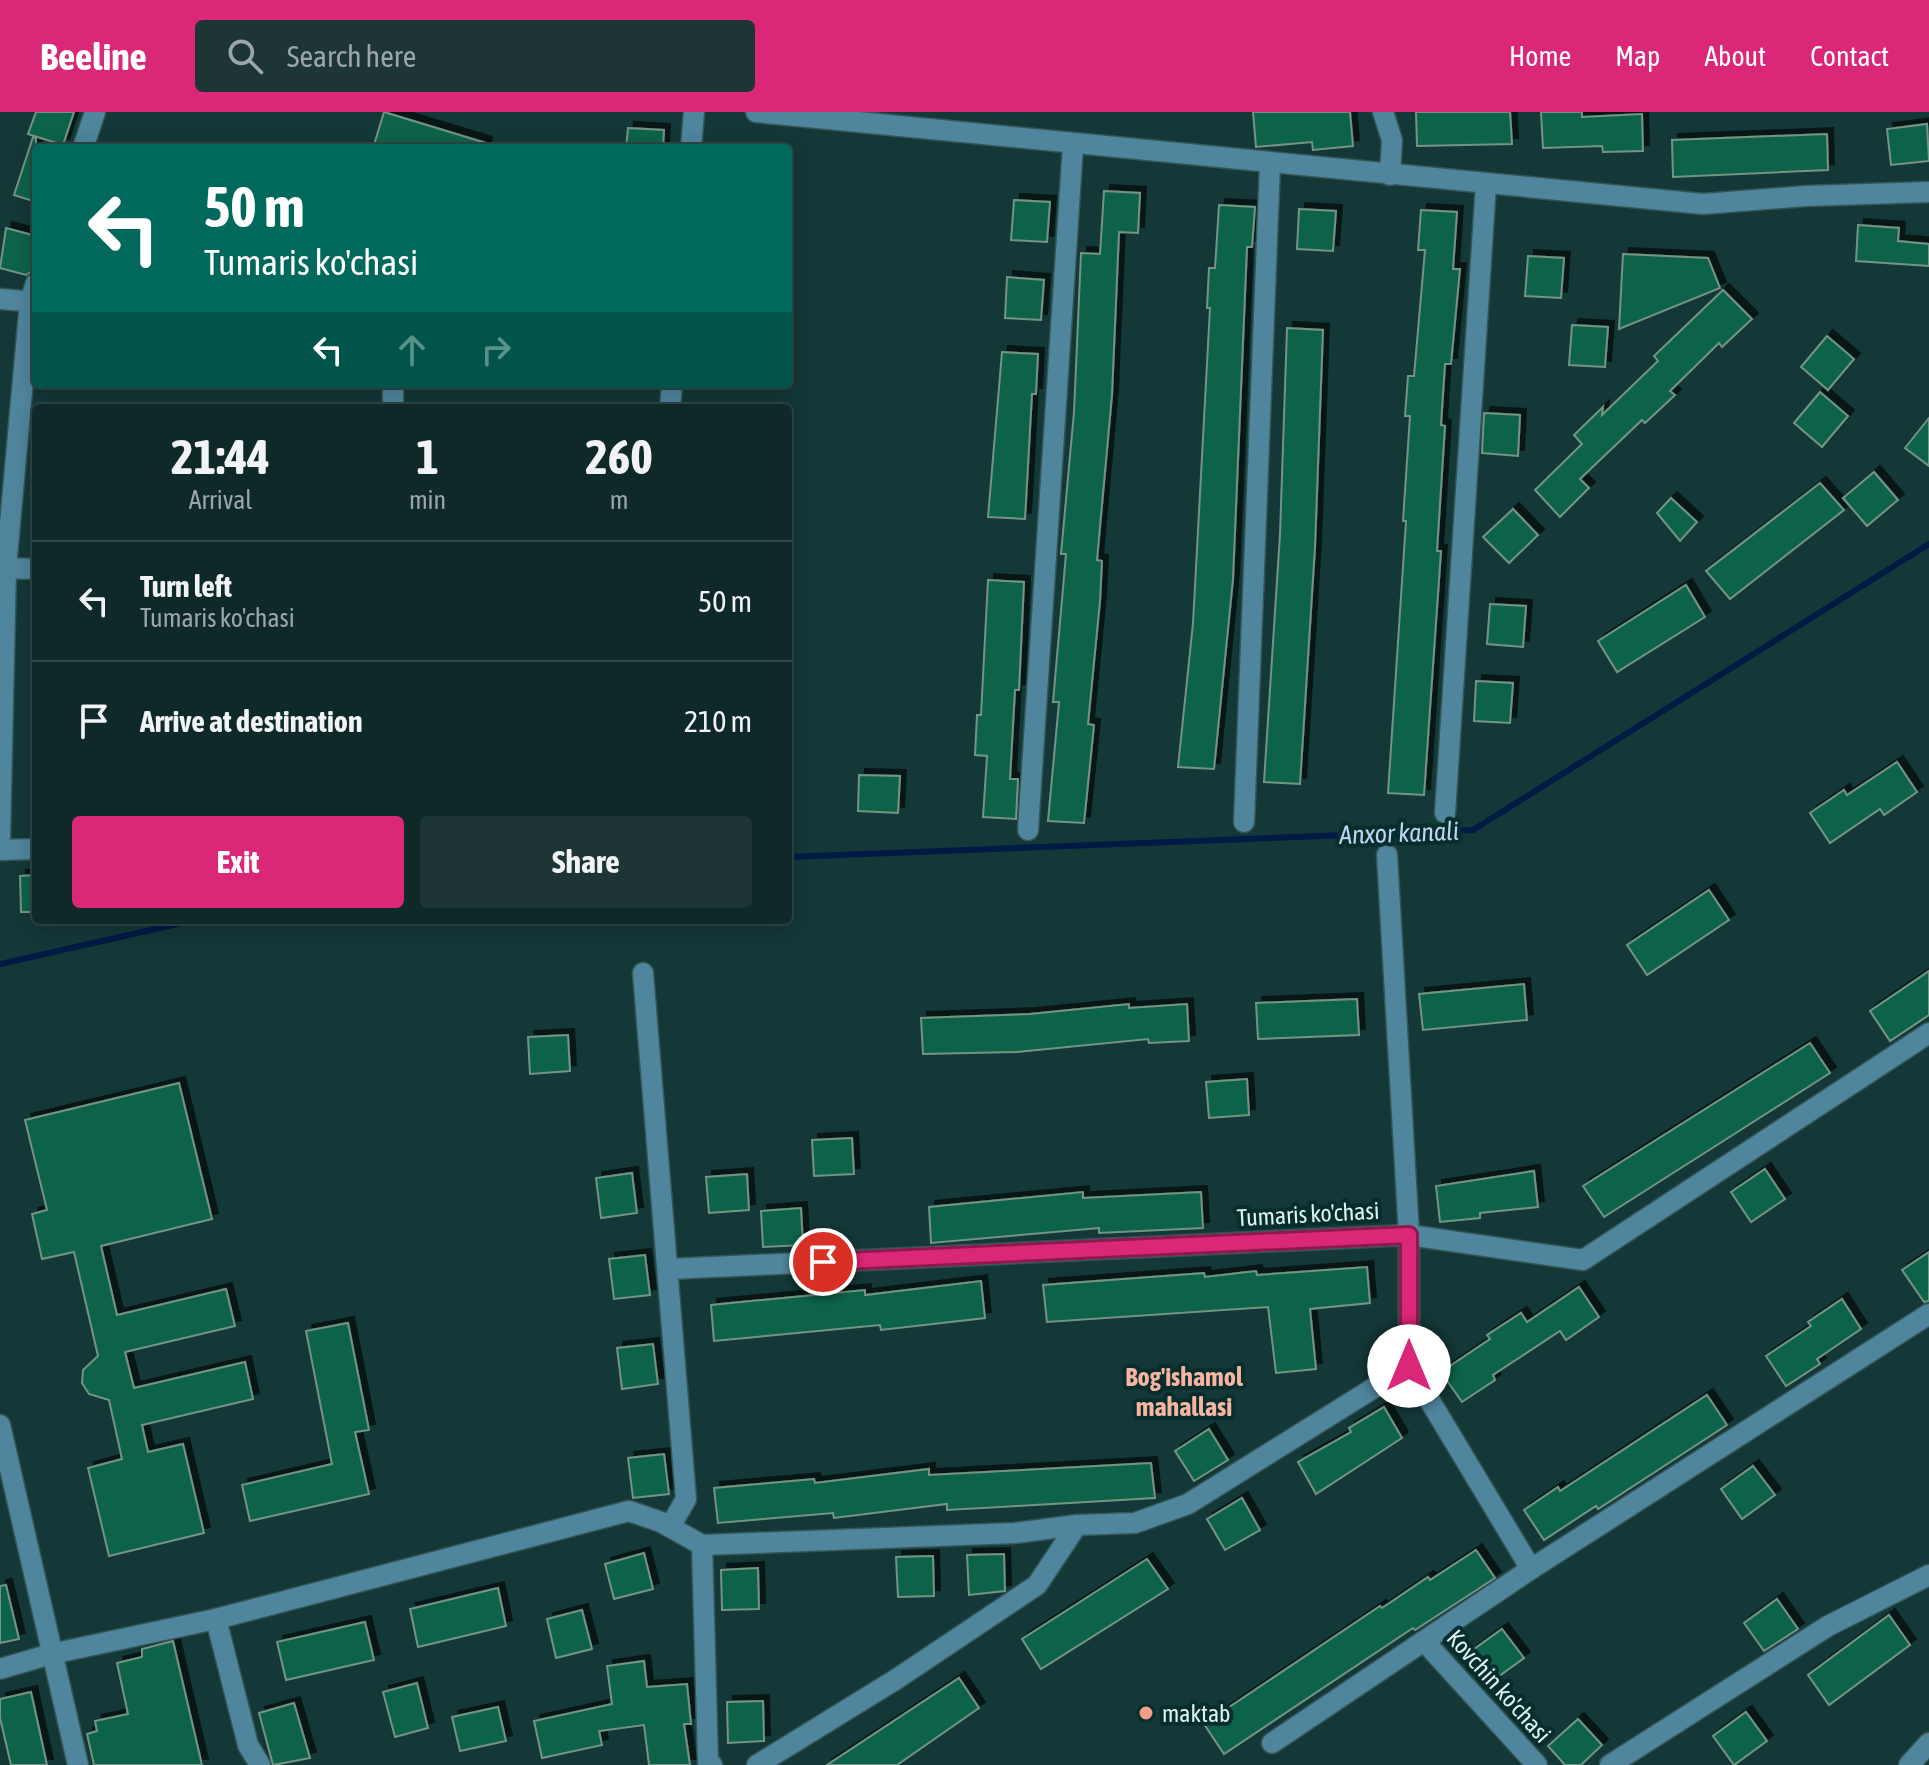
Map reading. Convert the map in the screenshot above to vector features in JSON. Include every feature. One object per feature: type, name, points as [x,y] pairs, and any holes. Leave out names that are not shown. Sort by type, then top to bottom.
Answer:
[{"type":"street","points":[[84,144],[95,112]]},
{"type":"street","points":[[691,144],[694,112]]},
{"type":"street","points":[[756,112],[1703,204],[1806,196],[1929,192]]},
{"type":"street","points":[[1383,112],[1392,140],[1390,175]]},
{"type":"street","points":[[1028,830],[1073,145]]},
{"type":"street","points":[[1244,822],[1270,164]]},
{"type":"street","points":[[1445,813],[1486,184]]},
{"type":"street","points":[[0,299],[32,296]]},
{"type":"street","points":[[0,837],[3,568],[32,314]]},
{"type":"street","points":[[3,568],[32,569]]},
{"type":"street","points":[[0,850],[32,849]]},
{"type":"street","points":[[1387,855],[1409,1235],[1409,1366],[1531,1569]]},
{"type":"street","points":[[643,973],[686,1499],[670,1527]]},
{"type":"street","name":"Tumaris ko'chasi","points":[[669,1269],[1409,1235],[1583,1260],[1929,1033]]},
{"type":"street","points":[[1272,1743],[1531,1569],[1929,1314]]},
{"type":"street","points":[[0,1669],[51,1654],[216,1619],[629,1511],[670,1527],[702,1545],[1015,1533],[1077,1525],[1135,1523],[1188,1504],[1409,1366]]},
{"type":"street","points":[[0,1425],[78,1765]]},
{"type":"street","points":[[757,1765],[895,1680],[1037,1585],[1077,1525]]},
{"type":"street","points":[[702,1545],[708,1762],[712,1765]]},
{"type":"street","points":[[1610,1765],[1828,1626],[1929,1575]]},
{"type":"street","points":[[216,1619],[248,1745],[260,1765]]},
{"type":"street","name":"Kovchin ko'chasi","points":[[1424,1641],[1537,1765]]},
{"type":"street","points":[[1909,1765],[1929,1743]]},
{"type":"building","points":[[36,112],[74,112],[63,144],[28,134]]},
{"type":"building","points":[[384,112],[486,143],[486,144],[374,144]]},
{"type":"building","points":[[1253,112],[1350,112],[1353,146],[1313,150],[1312,142],[1256,147]]},
{"type":"building","points":[[1416,112],[1510,112],[1512,144],[1417,146]]},
{"type":"building","points":[[1541,112],[1582,112],[1582,117],[1642,114],[1643,151],[1603,152],[1602,146],[1543,148]]},
{"type":"building","points":[[1927,124],[1929,161],[1891,165],[1887,129]]},
{"type":"building","points":[[628,128],[664,130],[663,144],[626,144]]},
{"type":"building","points":[[1827,134],[1828,170],[1673,177],[1672,140]]},
{"type":"building","points":[[33,137],[36,138],[36,144],[32,144],[32,201],[14,195]]},
{"type":"building","points":[[1104,191],[1140,193],[1138,233],[1119,232],[1112,395],[1097,560],[1102,561],[1100,601],[1088,724],[1094,725],[1084,823],[1048,821],[1059,702],[1053,702],[1066,554],[1061,554],[1074,412],[1081,253],[1100,254]]},
{"type":"building","points":[[1014,200],[1050,202],[1047,242],[1011,240]]},
{"type":"building","points":[[1219,205],[1255,207],[1252,247],[1247,247],[1233,579],[1214,769],[1178,767],[1193,623],[1210,308],[1207,308],[1209,268],[1215,268]]},
{"type":"building","points":[[1299,209],[1336,211],[1333,251],[1297,249]]},
{"type":"building","points":[[1421,210],[1457,212],[1453,269],[1460,269],[1451,364],[1445,364],[1441,425],[1445,426],[1437,551],[1441,551],[1424,795],[1388,793],[1406,521],[1403,521],[1410,416],[1405,416],[1408,376],[1414,376],[1425,250],[1418,250]]},
{"type":"building","points":[[1858,225],[1899,228],[1898,241],[1929,244],[1929,266],[1856,261]]},
{"type":"building","points":[[6,228],[32,235],[32,271],[26,275],[0,268]]},
{"type":"building","points":[[1623,254],[1708,258],[1720,288],[1619,329]]},
{"type":"building","points":[[1528,256],[1564,258],[1561,298],[1525,296]]},
{"type":"building","points":[[1007,277],[1044,280],[1041,320],[1005,318]]},
{"type":"building","points":[[1723,290],[1752,319],[1722,347],[1719,343],[1670,391],[1675,395],[1645,423],[1642,420],[1580,479],[1589,488],[1560,517],[1535,490],[1582,444],[1574,435],[1603,407],[1602,415],[1658,361],[1654,356]]},
{"type":"building","points":[[1572,325],[1608,327],[1605,367],[1569,365]]},
{"type":"building","points":[[1287,328],[1323,330],[1315,547],[1300,784],[1264,782],[1280,534]]},
{"type":"building","points":[[1827,336],[1854,359],[1828,390],[1801,367]]},
{"type":"building","points":[[1002,352],[1038,354],[1036,394],[1032,394],[1025,519],[988,517]]},
{"type":"building","points":[[1820,392],[1848,416],[1822,447],[1794,423]]},
{"type":"building","points":[[1484,413],[1520,415],[1518,456],[1482,453]]},
{"type":"building","points":[[1929,418],[1929,466],[1905,448]]},
{"type":"building","points":[[1874,472],[1898,500],[1867,526],[1843,498]]},
{"type":"building","points":[[1820,483],[1844,510],[1730,599],[1706,571]]},
{"type":"building","points":[[1671,498],[1697,522],[1680,541],[1657,513]]},
{"type":"building","points":[[1513,509],[1538,535],[1509,563],[1483,537]]},
{"type":"building","points":[[988,580],[1024,582],[1019,690],[1015,690],[1010,779],[1018,779],[1016,819],[983,817],[987,756],[975,755],[977,715],[981,715]]},
{"type":"building","points":[[1686,585],[1705,617],[1617,672],[1598,641]]},
{"type":"building","points":[[1490,604],[1526,606],[1523,647],[1487,644]]},
{"type":"building","points":[[1476,681],[1513,683],[1510,723],[1474,721]]},
{"type":"building","points":[[1897,762],[1917,792],[1884,815],[1880,809],[1830,843],[1810,813],[1844,790],[1847,795]]},
{"type":"building","points":[[859,775],[900,776],[898,813],[858,811]]},
{"type":"building","points":[[32,875],[32,912],[21,912],[20,876]]},
{"type":"building","points":[[1709,890],[1729,920],[1647,975],[1627,945]]},
{"type":"building","points":[[1929,971],[1929,1015],[1890,1041],[1870,1011]]},
{"type":"building","points":[[1524,984],[1527,1020],[1423,1030],[1419,994]]},
{"type":"building","points":[[1357,999],[1359,1035],[1258,1039],[1256,1003]]},
{"type":"building","points":[[1129,1004],[1129,1008],[1187,1004],[1189,1041],[1149,1043],[1148,1039],[1017,1052],[923,1054],[921,1018],[1030,1014]]},
{"type":"building","points":[[568,1035],[570,1071],[530,1074],[528,1037]]},
{"type":"building","points":[[1810,1043],[1830,1073],[1604,1217],[1583,1186]]},
{"type":"building","points":[[1247,1079],[1249,1115],[1209,1118],[1206,1082]]},
{"type":"building","points":[[179,1083],[212,1219],[101,1246],[117,1315],[226,1289],[235,1326],[125,1352],[134,1388],[245,1362],[253,1399],[142,1425],[148,1452],[183,1444],[204,1533],[109,1556],[88,1468],[122,1459],[109,1400],[89,1394],[82,1383],[83,1370],[98,1356],[74,1252],[42,1259],[32,1214],[47,1210],[25,1120]]},
{"type":"building","points":[[852,1138],[854,1174],[814,1176],[812,1140]]},
{"type":"building","points":[[1765,1169],[1785,1199],[1751,1222],[1731,1192]]},
{"type":"building","points":[[1534,1171],[1538,1207],[1480,1213],[1480,1218],[1440,1222],[1436,1186]]},
{"type":"building","points":[[632,1173],[637,1213],[601,1218],[596,1178]]},
{"type":"building","points":[[747,1174],[749,1210],[709,1213],[706,1177]]},
{"type":"building","points":[[1083,1192],[1083,1198],[1201,1192],[1203,1228],[1099,1233],[1099,1228],[931,1243],[929,1207]]},
{"type":"building","points":[[801,1208],[803,1245],[763,1247],[761,1211]]},
{"type":"building","points":[[1929,1252],[1929,1301],[1924,1302],[1902,1270]]},
{"type":"building","points":[[645,1255],[650,1295],[614,1299],[609,1259]]},
{"type":"building","points":[[1367,1267],[1370,1303],[1310,1309],[1316,1369],[1276,1373],[1268,1307],[1047,1322],[1043,1285],[1204,1273],[1205,1277],[1256,1271],[1257,1275]]},
{"type":"building","points":[[981,1281],[985,1318],[881,1330],[880,1325],[714,1341],[711,1305],[865,1290],[865,1295]]},
{"type":"building","points":[[1579,1287],[1599,1317],[1566,1340],[1560,1331],[1493,1375],[1495,1380],[1462,1402],[1441,1372],[1490,1339],[1487,1335],[1521,1313],[1527,1322]]},
{"type":"building","points":[[1842,1299],[1861,1329],[1817,1359],[1820,1364],[1786,1386],[1766,1356],[1811,1326],[1808,1322]]},
{"type":"building","points":[[348,1323],[369,1430],[355,1432],[369,1494],[250,1521],[242,1485],[332,1464],[306,1331]]},
{"type":"building","points":[[653,1344],[658,1384],[622,1389],[617,1348]]},
{"type":"building","points":[[1707,1395],[1727,1425],[1598,1509],[1596,1506],[1544,1540],[1524,1510],[1558,1487],[1560,1491]]},
{"type":"building","points":[[1384,1407],[1402,1438],[1316,1494],[1298,1462],[1351,1432],[1349,1428]]},
{"type":"building","points":[[1209,1429],[1228,1460],[1194,1481],[1175,1451]]},
{"type":"building","points":[[664,1454],[669,1494],[633,1498],[628,1458]]},
{"type":"building","points":[[1151,1463],[1155,1498],[947,1510],[947,1504],[834,1518],[833,1513],[718,1523],[714,1488],[814,1479],[815,1483],[929,1469],[929,1475]]},
{"type":"building","points":[[1753,1466],[1775,1495],[1742,1519],[1721,1489]]},
{"type":"building","points":[[1242,1498],[1260,1530],[1225,1550],[1207,1519]]},
{"type":"building","points":[[1476,1550],[1495,1578],[1415,1630],[1413,1628],[1224,1754],[1204,1724],[1380,1606],[1382,1608],[1428,1577],[1430,1580]]},
{"type":"building","points":[[644,1553],[653,1589],[614,1599],[605,1564]]},
{"type":"building","points":[[1004,1554],[1005,1591],[969,1595],[967,1555]]},
{"type":"building","points":[[933,1556],[934,1596],[898,1597],[896,1557]]},
{"type":"building","points":[[1147,1559],[1168,1589],[1041,1669],[1022,1639]]},
{"type":"building","points":[[758,1568],[759,1609],[722,1610],[721,1570]]},
{"type":"building","points":[[6,1585],[19,1639],[0,1643],[0,1586]]},
{"type":"building","points":[[498,1588],[506,1626],[418,1647],[410,1609]]},
{"type":"building","points":[[1777,1599],[1798,1629],[1764,1651],[1744,1623]]},
{"type":"building","points":[[582,1610],[592,1649],[556,1658],[547,1619]]},
{"type":"building","points":[[1889,1615],[1910,1645],[1829,1705],[1808,1675]]},
{"type":"building","points":[[365,1622],[374,1660],[286,1680],[277,1642]]},
{"type":"building","points":[[1502,1629],[1524,1658],[1491,1682],[1470,1652]]},
{"type":"building","points":[[173,1641],[202,1765],[94,1765],[87,1734],[97,1731],[95,1721],[128,1714],[117,1663],[142,1657],[142,1649]]},
{"type":"building","points":[[644,1661],[647,1687],[687,1684],[691,1724],[684,1724],[690,1765],[649,1765],[644,1725],[599,1731],[602,1745],[542,1758],[534,1721],[612,1704],[607,1666]]},
{"type":"building","points":[[959,1678],[979,1708],[897,1765],[827,1765]]},
{"type":"building","points":[[417,1683],[428,1728],[395,1737],[383,1692]]},
{"type":"building","points":[[31,1692],[47,1765],[11,1765],[0,1718],[0,1699]]},
{"type":"building","points":[[763,1701],[764,1741],[728,1743],[727,1702]]},
{"type":"building","points":[[294,1703],[310,1758],[273,1765],[259,1713]]},
{"type":"building","points":[[498,1707],[506,1741],[460,1751],[452,1717]]},
{"type":"building","points":[[1746,1712],[1767,1741],[1734,1765],[1713,1736]]},
{"type":"building","points":[[1578,1719],[1602,1745],[1581,1765],[1565,1765],[1548,1746]]},
{"type":"waterway","name":"Anxor kanali","points":[[792,857],[1473,830],[1929,544]]},
{"type":"waterway","name":"Anxor kanali","points":[[0,964],[177,924]]},
{"type":"place","name":"maktab","points":[[1146,1713]]},
{"type":"district","name":"Bog'ishamol mahallasi","points":[[1184,1392]]},
{"type":"route","points":[[823,1262],[1409,1235],[1409,1366]]}]
